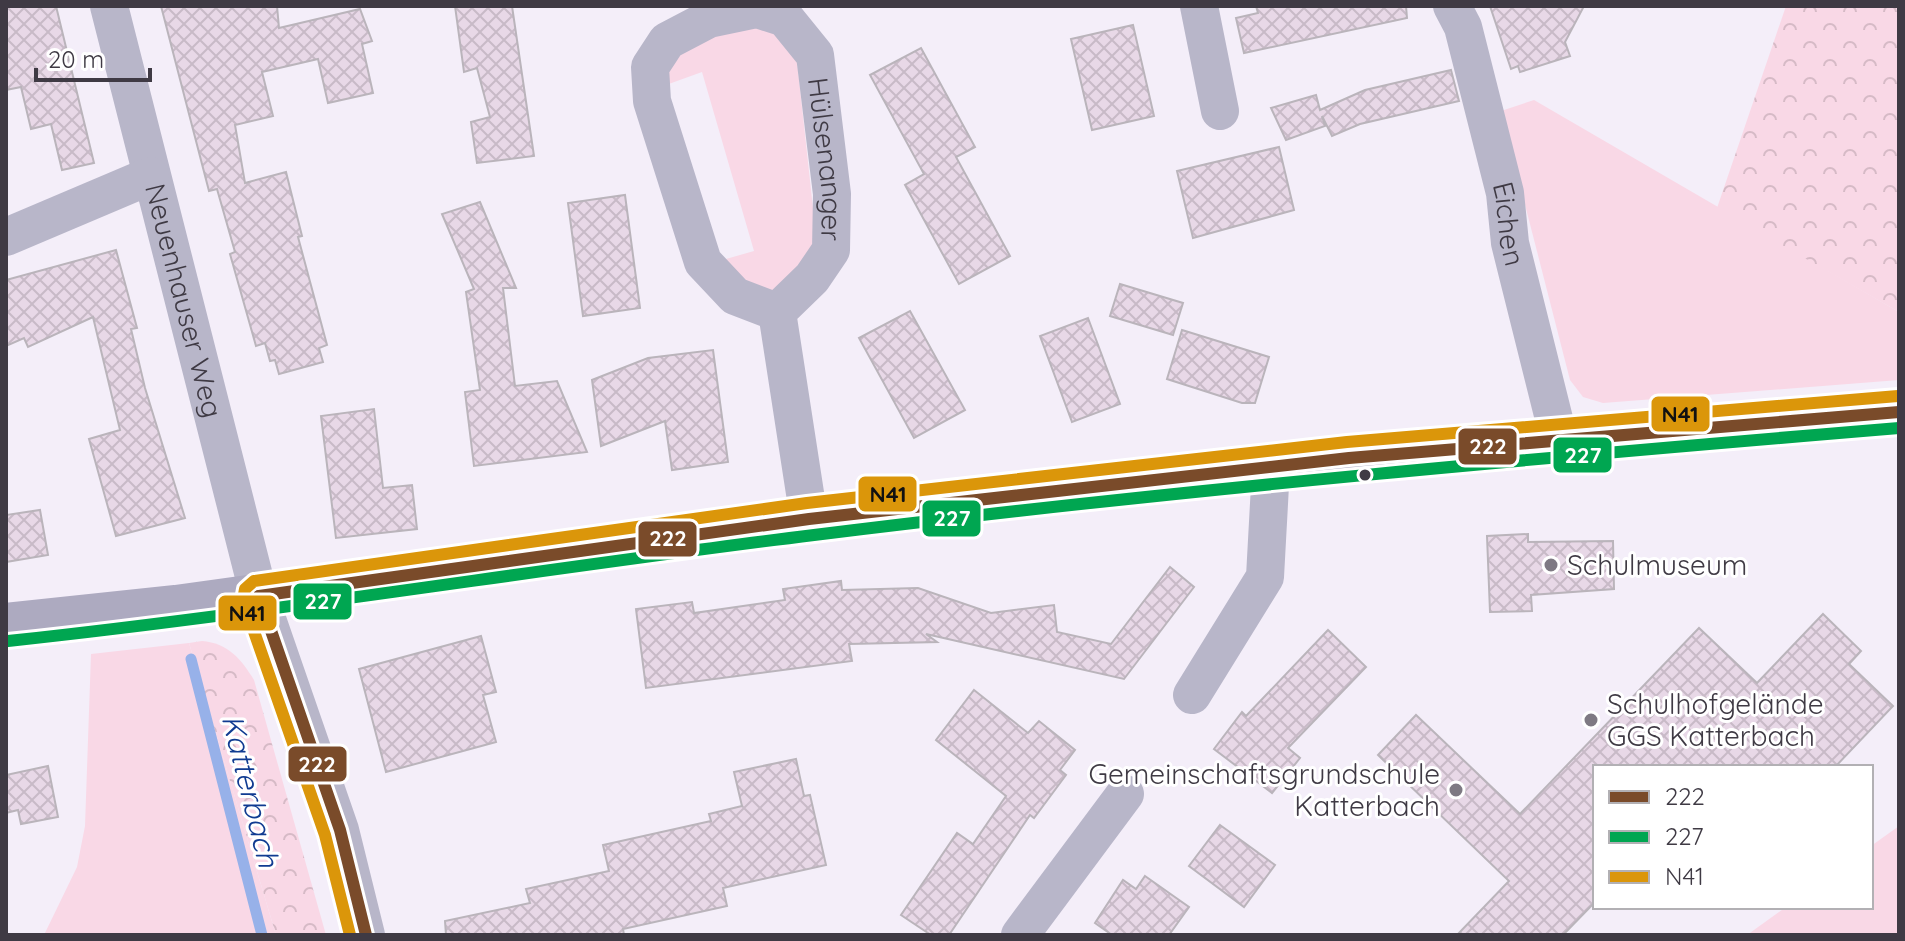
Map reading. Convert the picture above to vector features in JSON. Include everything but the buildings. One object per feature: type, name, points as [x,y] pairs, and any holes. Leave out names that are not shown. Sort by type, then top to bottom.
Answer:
[{"type":"main road","points":[[6,625],[259,596],[809,519],[1271,467],[1899,412]]},
{"type":"street","name":"Neuenhauser Weg","points":[[109,6],[259,596],[340,830],[366,935]]},
{"type":"street","points":[[1199,6],[1220,111]]},
{"type":"street","name":"Eichen","points":[[1452,6],[1463,27],[1505,193],[1510,243],[1560,443]]},
{"type":"street","name":"Hülsenanger","points":[[757,9],[785,18],[815,55],[832,194],[831,250],[812,278],[777,312],[735,296],[703,262],[652,101],[650,67],[667,41],[709,19],[757,9]]},
{"type":"street","points":[[6,237],[150,176]]},
{"type":"street","points":[[777,312],[809,519]]},
{"type":"street","points":[[1192,695],[1265,577],[1271,467]]},
{"type":"street","points":[[1020,935],[1125,794]]},
{"type":"green space","points":[[1786,6],[1899,6],[1899,312],[1717,208]]},
{"type":"green space","points":[[745,25],[771,29],[797,61],[817,245],[782,291],[758,292],[719,261],[754,251],[702,72],[666,85],[669,71],[684,51],[694,44]]},
{"type":"green space","points":[[1534,100],[1899,312],[1899,380],[1603,403],[1583,397],[1570,380],[1501,111]]},
{"type":"green space","points":[[202,641],[219,645],[233,653],[254,680],[326,935],[276,935],[189,643]]},
{"type":"green space","points":[[189,643],[276,935],[44,935],[77,867],[85,826],[91,654]]},
{"type":"green space","points":[[1899,826],[1899,935],[1747,935],[1783,909],[1873,909],[1873,845]]},
{"type":"waterway","name":"Katterbach","points":[[191,659],[262,935]]},
{"type":"transit line","name":"N41","points":[[350,935],[325,835],[243,600],[245,589],[254,581],[807,503],[1347,442],[1898,396]]},
{"type":"transit line","name":"222","points":[[259,596],[809,519],[1349,458],[1899,412]]},
{"type":"transit line","name":"227","points":[[8,641],[949,519],[1356,476],[1899,428]]},
{"type":"transit line","name":"222","points":[[259,596],[340,830],[366,935]]},
{"type":"place","name":"Schulmuseum","points":[[1551,565]]},
{"type":"place","name":"Schulhofgelände GGS Katterbach","points":[[1591,720]]},
{"type":"place","name":"Gemeinschaftsgrundschule Katterbach","points":[[1456,790]]}]
